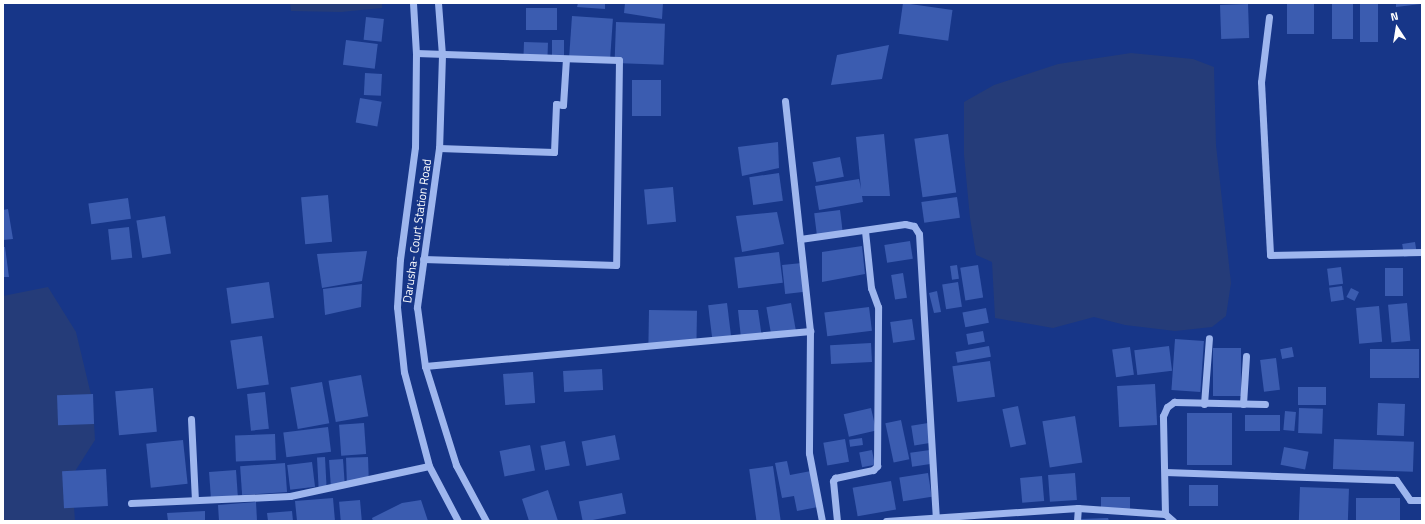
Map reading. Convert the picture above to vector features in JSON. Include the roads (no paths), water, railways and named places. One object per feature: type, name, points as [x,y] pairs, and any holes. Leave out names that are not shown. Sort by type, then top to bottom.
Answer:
[{"type":"street","name":"Darusha- Court Station Road","points":[[412,3],[416,53],[415,147],[400,258],[397,307],[404,372],[429,466],[458,521]]},
{"type":"street","name":"Darusha- Court Station Road","points":[[438,3],[442,55],[439,148],[417,307],[425,366],[456,465],[486,521]]},
{"type":"street","points":[[1269,17],[1261,82],[1270,255],[1422,252]]},
{"type":"street","points":[[416,53],[619,60],[616,265],[423,259]]},
{"type":"street","points":[[439,148],[554,152],[556,104],[563,105],[566,59]]},
{"type":"street","points":[[785,101],[810,331],[809,453],[822,521]]},
{"type":"street","points":[[800,239],[865,231],[905,224],[914,226],[919,234],[936,516]]},
{"type":"street","points":[[837,521],[835,478],[873,470],[878,466],[878,306],[871,288],[865,231]]},
{"type":"street","points":[[425,366],[810,331]]},
{"type":"street","points":[[1204,404],[1209,338]]},
{"type":"street","points":[[1243,404],[1246,356]]},
{"type":"street","points":[[1165,514],[1163,416],[1167,407],[1174,402],[1204,404],[1265,404]]},
{"type":"street","points":[[191,419],[195,500]]},
{"type":"street","points":[[131,503],[290,496],[429,466]]},
{"type":"street","points":[[1165,472],[1396,480],[1410,500],[1422,500]]},
{"type":"street","points":[[886,521],[936,516],[964,517],[1078,508],[1165,514],[1173,521]]},
{"type":"street","points":[[1077,521],[1078,508]]},
{"type":"water","points":[[290,3],[382,3],[382,8],[341,12],[291,11]]},
{"type":"water","points":[[1131,53],[1193,59],[1214,67],[1216,145],[1231,283],[1226,316],[1212,327],[1175,331],[1125,325],[1094,317],[1053,328],[995,318],[992,262],[976,255],[970,218],[964,155],[964,102],[994,85],[1058,64]]},
{"type":"water","points":[[48,287],[76,332],[93,403],[95,440],[72,476],[75,521],[3,521],[3,296]]}]
